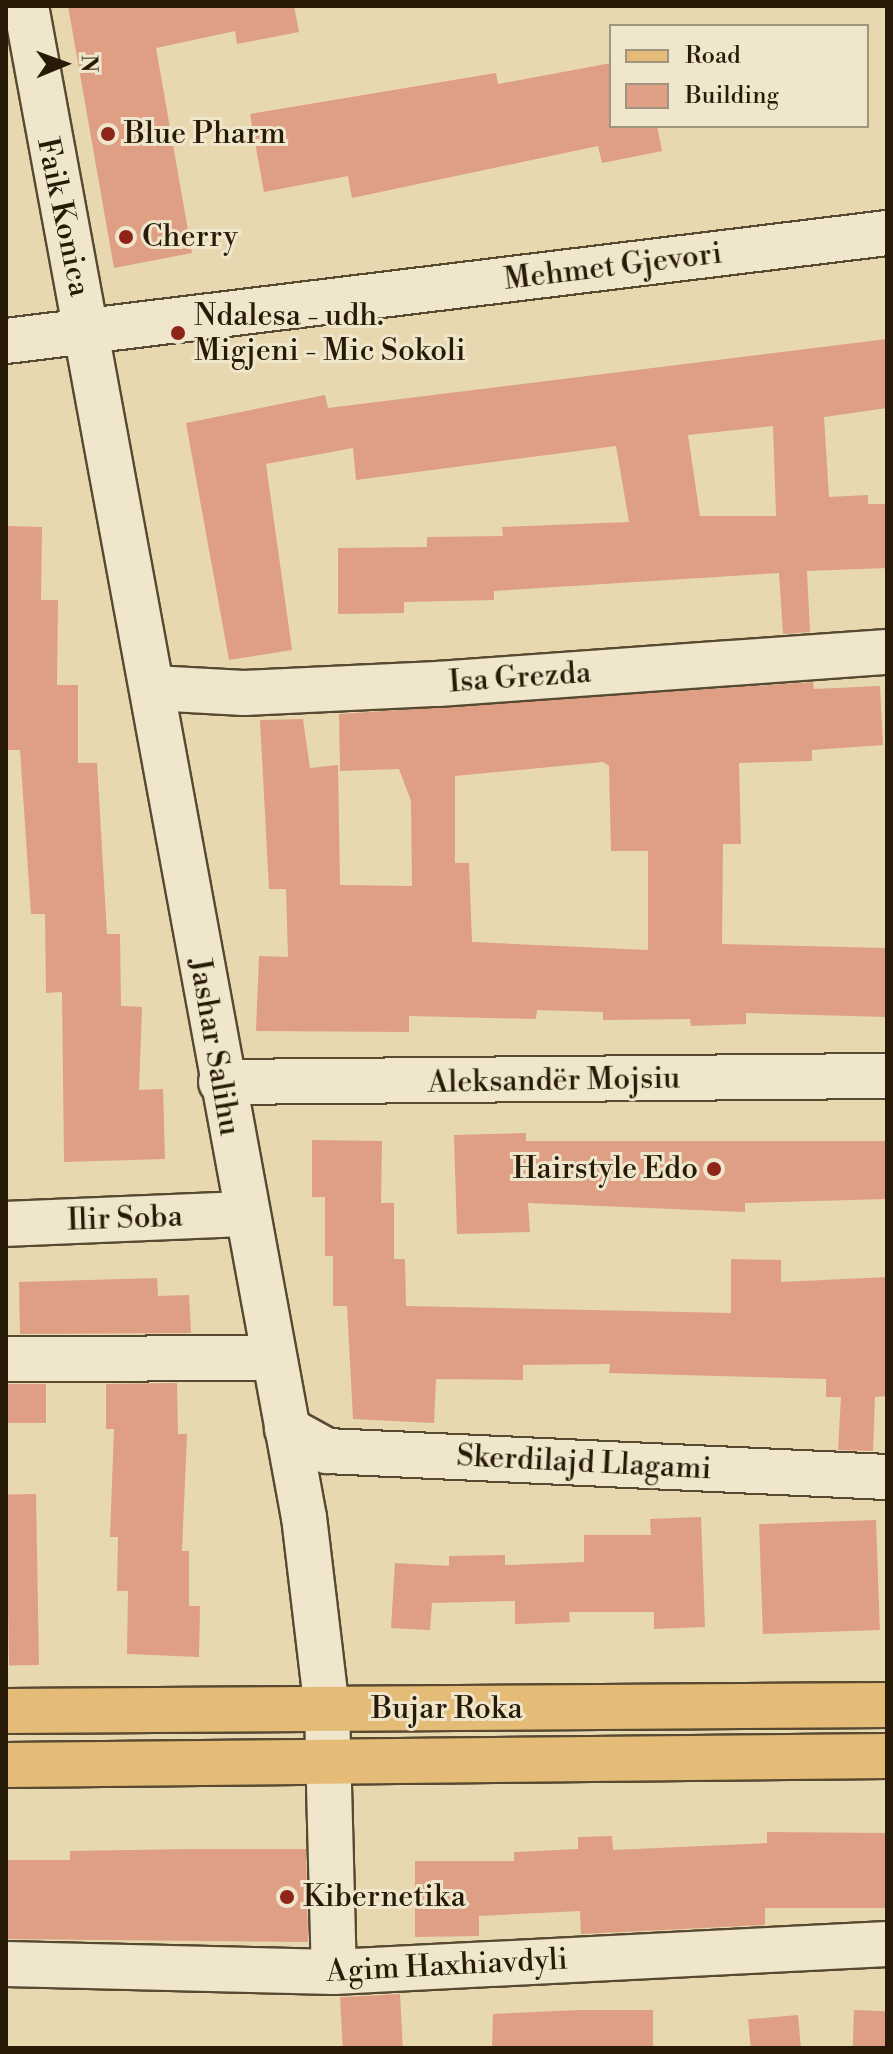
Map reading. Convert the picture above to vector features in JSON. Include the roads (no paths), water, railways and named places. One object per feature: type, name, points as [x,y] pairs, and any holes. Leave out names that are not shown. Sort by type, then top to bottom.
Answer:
[{"type":"main road","name":"Bujar Roka","points":[[6,1711],[887,1705]]},
{"type":"main road","name":"Bujar Roka","points":[[6,1765],[887,1756]]},
{"type":"street","name":"Faik Konica","points":[[26,6],[88,333]]},
{"type":"street","name":"Mehmet Gjevori","points":[[6,341],[887,233]]},
{"type":"street","name":"Jashar Salihu","points":[[88,333],[221,1082],[287,1429],[327,1709],[330,1762]]},
{"type":"street","name":"Isa Grezda","points":[[153,688],[244,693],[423,685],[887,652]]},
{"type":"street","name":"Aleksandër Mojsiu","points":[[221,1082],[887,1076]]},
{"type":"street","name":"Ilir Soba","points":[[6,1224],[245,1214]]},
{"type":"street","points":[[6,1359],[274,1358]]},
{"type":"street","name":"Skerdilajd Llagami","points":[[287,1429],[327,1451],[887,1477]]},
{"type":"street","points":[[330,1762],[334,1972]]},
{"type":"street","name":"Agim Haxhiavdyli","points":[[6,1964],[334,1972],[887,1944]]},
{"type":"place","name":"Blue Pharm","points":[[108,134]]},
{"type":"place","name":"Cherry","points":[[126,237]]},
{"type":"place","name":"Ndalesa - udh. Migjeni - Mic Sokoli","points":[[178,333]]},
{"type":"place","name":"Hairstyle Edo","points":[[714,1169]]},
{"type":"place","name":"Kibernetika","points":[[287,1897]]}]
